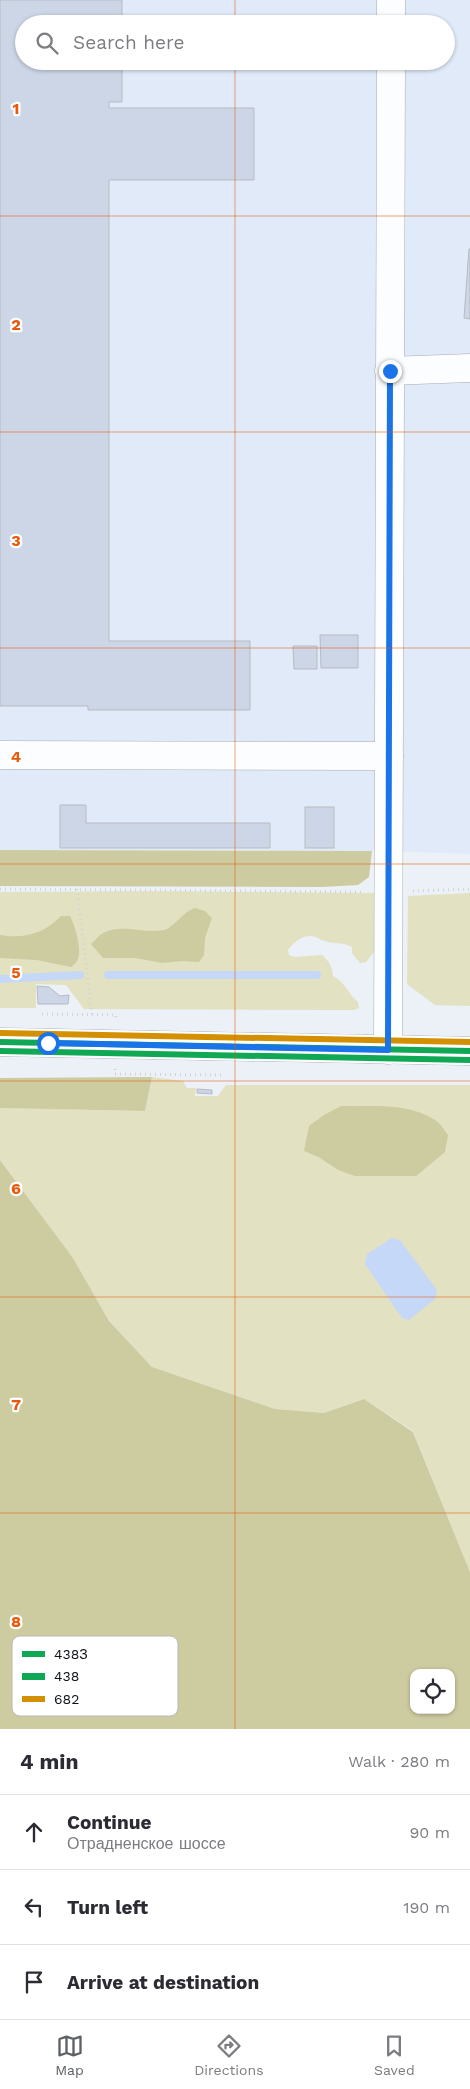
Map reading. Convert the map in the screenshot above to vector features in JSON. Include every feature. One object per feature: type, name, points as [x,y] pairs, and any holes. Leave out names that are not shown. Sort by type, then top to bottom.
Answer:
[{"type":"main road","points":[[391,0],[391,15]]},
{"type":"main road","points":[[388,1050],[390,70]]},
{"type":"main road","points":[[390,371],[470,368]]},
{"type":"main road","points":[[0,755],[389,756]]},
{"type":"main road","points":[[0,1042],[470,1050]]},
{"type":"path","points":[[0,889],[388,892],[470,889]]},
{"type":"path","points":[[77,890],[92,1015]]},
{"type":"shaded area","points":[[0,0],[470,0],[470,854],[388,851],[0,850]]},
{"type":"shaded area","points":[[0,850],[372,851],[369,877],[358,885],[321,887],[0,886]]},
{"type":"shaded area","points":[[195,908],[205,911],[212,918],[205,938],[204,955],[199,962],[162,963],[136,958],[103,958],[91,944],[101,934],[110,930],[156,931],[168,929],[186,913]]},
{"type":"shaded area","points":[[61,916],[70,916],[78,939],[79,957],[71,967],[37,960],[0,958],[0,935],[18,936],[33,934],[47,927]]},
{"type":"shaded area","points":[[152,1077],[145,1111],[0,1108],[0,1078]]},
{"type":"shaded area","points":[[341,1106],[401,1108],[424,1114],[437,1121],[448,1135],[445,1152],[416,1176],[355,1176],[338,1170],[320,1158],[304,1151],[309,1126]]},
{"type":"shaded area","points":[[0,1160],[73,1258],[109,1321],[152,1367],[275,1409],[324,1413],[364,1399],[413,1432],[470,1572],[470,1729],[0,1729]]},
{"type":"green space","points":[[0,892],[375,893],[374,952],[366,962],[360,963],[352,953],[352,947],[349,945],[326,942],[312,936],[300,939],[288,950],[289,955],[294,957],[322,955],[327,959],[333,976],[341,981],[358,1002],[359,1008],[354,1010],[84,1009],[66,985],[36,984],[36,1008],[0,1008]]},
{"type":"green space","points":[[470,893],[470,1006],[435,1005],[407,984],[408,896]]},
{"type":"green space","points":[[152,1077],[183,1081],[187,1088],[196,1088],[195,1096],[218,1096],[226,1085],[470,1085],[470,1572],[413,1431],[364,1399],[324,1413],[275,1409],[152,1367],[109,1321],[73,1258],[0,1160],[0,1108],[145,1111]],"holes":[[[304,1151],[416,1176],[338,1170],[320,1158]]]},
{"type":"water","points":[[392,1238],[400,1240],[437,1290],[435,1299],[409,1320],[402,1318],[365,1264],[367,1254]]},
{"type":"building","points":[[0,0],[122,0],[122,15],[15,15],[15,70],[122,70],[122,102],[109,102],[109,108],[254,108],[254,180],[109,180],[109,641],[250,641],[250,710],[88,710],[88,706],[0,706]]},
{"type":"building","points":[[470,249],[470,319],[464,318]]},
{"type":"building","points":[[320,635],[358,635],[358,668],[321,668]]},
{"type":"building","points":[[293,646],[317,646],[317,669],[294,669]]},
{"type":"building","points":[[60,805],[86,805],[86,823],[270,823],[270,848],[60,848]]},
{"type":"building","points":[[305,807],[334,807],[334,848],[305,848]]},
{"type":"building","points":[[37,986],[49,987],[60,996],[69,995],[68,1004],[38,1004]]},
{"type":"building","points":[[197,1089],[212,1090],[212,1094],[197,1093]]},
{"type":"waterway","points":[[0,979],[80,975]]},
{"type":"waterway","points":[[108,975],[317,975]]},
{"type":"transit line","name":"682","points":[[0,1033],[470,1042]]},
{"type":"transit line","name":"438З","points":[[0,1042],[470,1051]]},
{"type":"transit line","name":"438","points":[[0,1051],[470,1060]]},
{"type":"route","points":[[48,1043],[388,1050],[390,371]]}]
